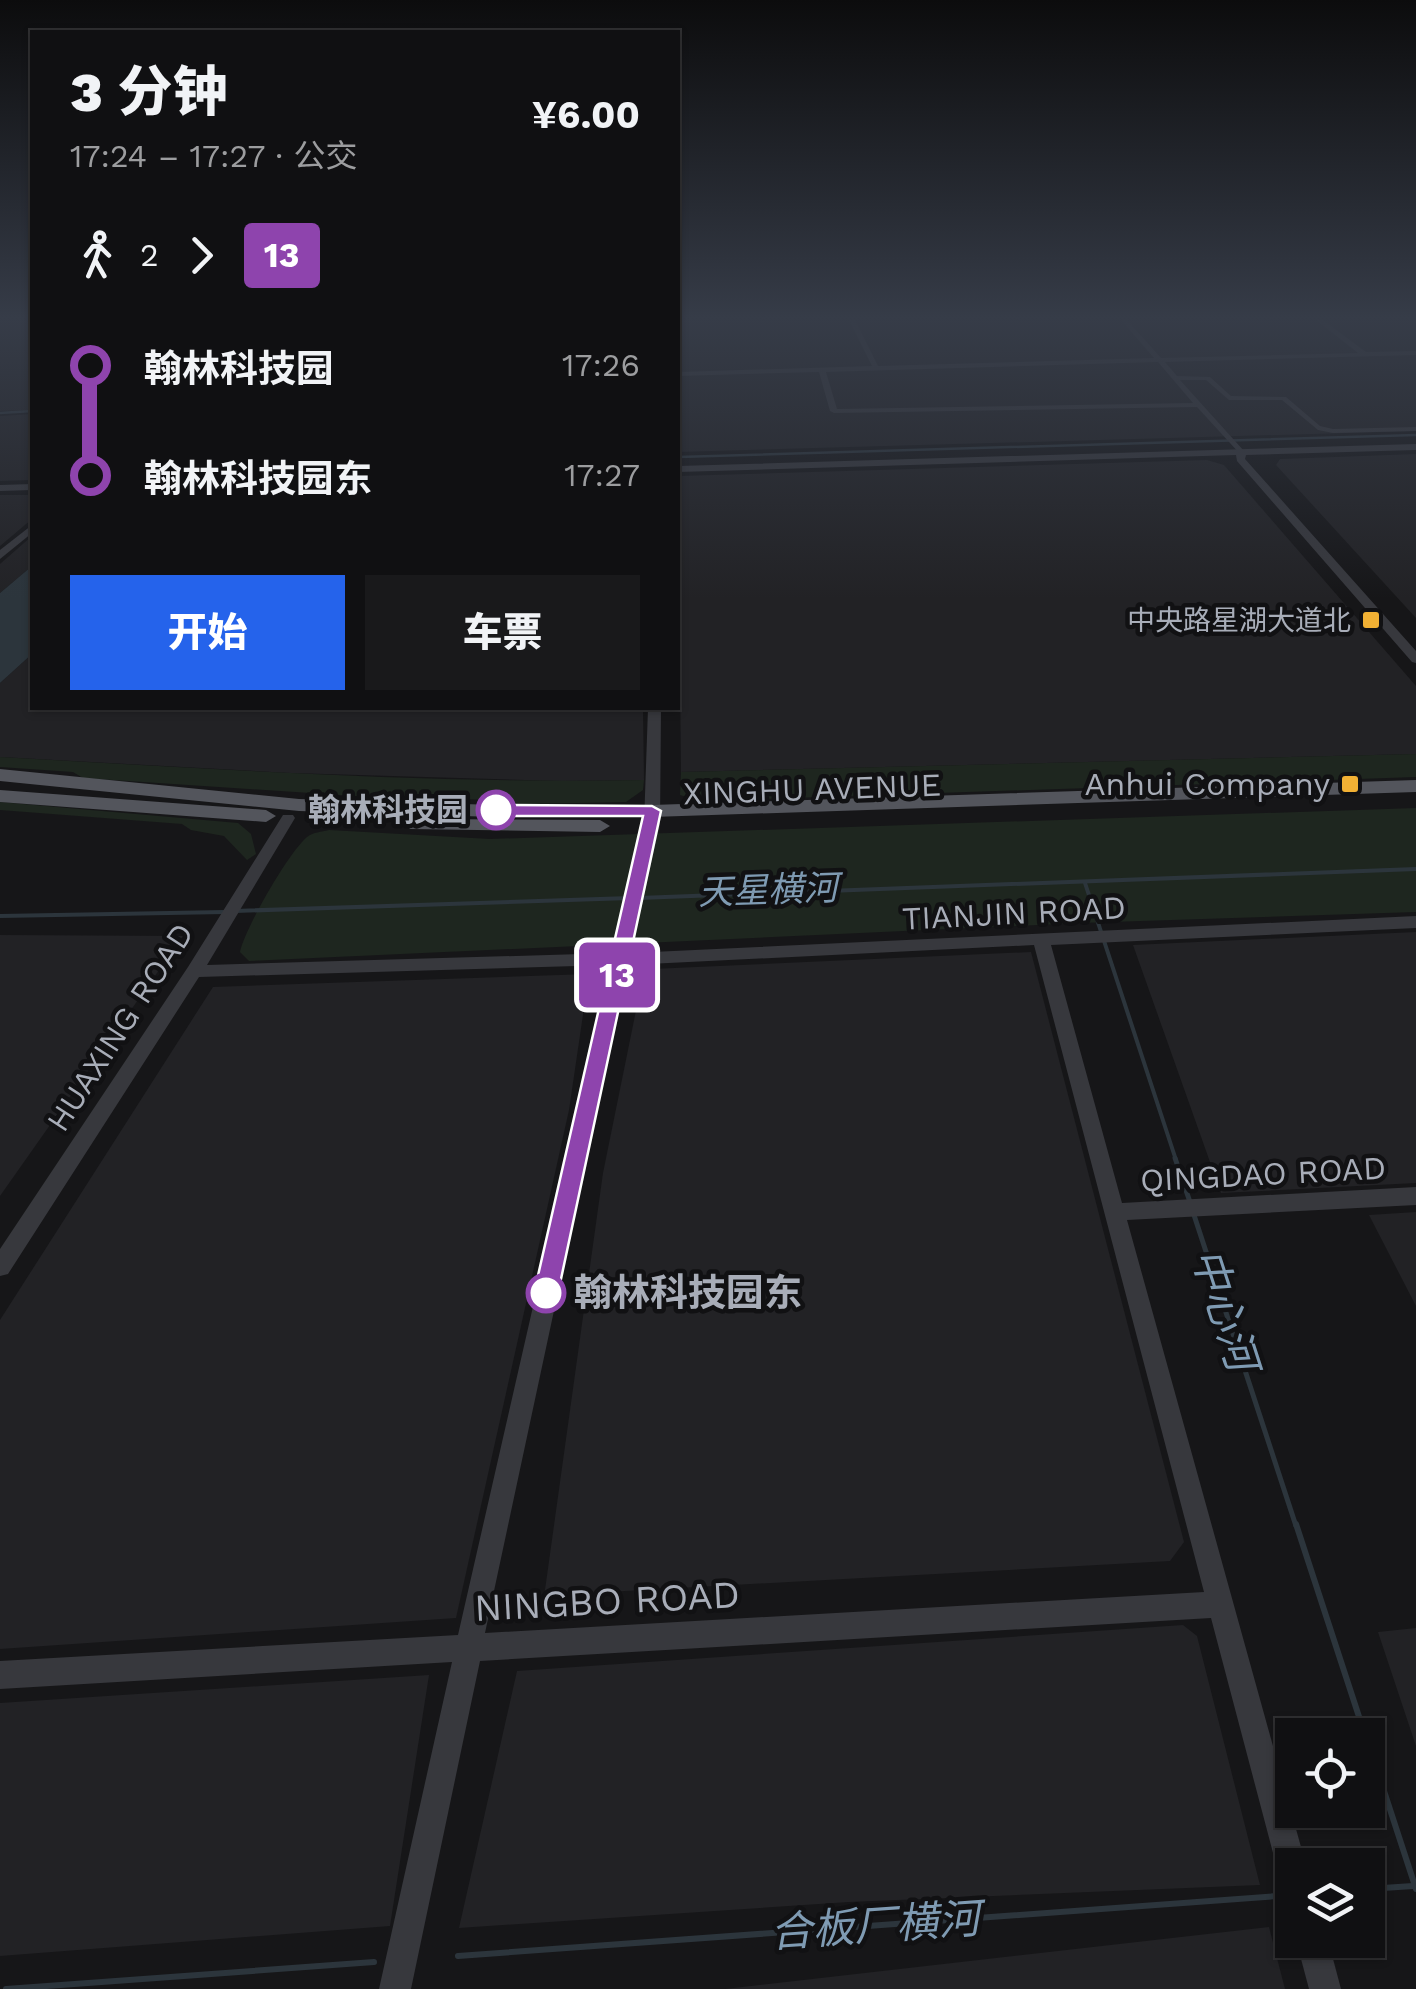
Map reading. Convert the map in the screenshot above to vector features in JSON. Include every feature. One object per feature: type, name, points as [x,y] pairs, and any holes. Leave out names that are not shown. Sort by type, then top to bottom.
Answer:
[{"type":"main road","name":"XINGHU AVENUE","points":[[0,774],[300,805],[652,818],[1416,800]]},
{"type":"main road","name":"XINGHU AVENUE","points":[[0,796],[449,826],[1416,786]]},
{"type":"street","points":[[1204,413],[1241,453],[1258,460],[1416,645]]},
{"type":"street","points":[[1299,413],[1312,425],[1332,432],[1416,429]]},
{"type":"street","points":[[680,469],[1416,447]]},
{"type":"street","points":[[1241,453],[1240,460],[1416,660]]},
{"type":"street","points":[[0,488],[30,487]]},
{"type":"street","points":[[0,556],[30,530]]},
{"type":"street","points":[[395,1989],[652,818],[654,710]]},
{"type":"street","name":"HUAXING ROAD","points":[[0,1268],[194,971],[288,818]]},
{"type":"street","name":"TIANJIN ROAD","points":[[194,971],[620,959],[1416,922]]},
{"type":"street","points":[[1042,942],[1287,1848]]},
{"type":"street","name":"QINGDAO ROAD","points":[[1114,1212],[1416,1196]]},
{"type":"street","name":"NINGBO ROAD","points":[[0,1676],[1218,1604]]},
{"type":"street","points":[[1317,1958],[1325,1989]]},
{"type":"shaded area","points":[[680,413],[1416,413],[1416,431],[680,452]]},
{"type":"shaded area","points":[[30,414],[30,480],[0,481],[0,416]]},
{"type":"shaded area","points":[[1416,454],[1416,618],[1276,465],[1280,459]]},
{"type":"shaded area","points":[[1207,460],[1224,465],[1416,686],[1416,754],[681,772],[680,476]]},
{"type":"shaded area","points":[[0,495],[30,495],[30,521],[0,546]]},
{"type":"shaded area","points":[[30,538],[30,568],[0,593],[0,564]]},
{"type":"shaded area","points":[[30,568],[30,656],[0,683],[0,593]]},
{"type":"shaded area","points":[[30,656],[30,710],[643,710],[644,780],[290,773],[0,757],[0,683]]},
{"type":"shaded area","points":[[1416,754],[1416,777],[699,801],[680,795],[681,772]]},
{"type":"shaded area","points":[[0,757],[402,778],[644,780],[643,790],[626,802],[489,805],[490,800],[431,801],[83,778],[73,772],[0,767]]},
{"type":"shaded area","points":[[0,802],[238,823],[251,834],[256,854],[247,860],[224,836],[191,830],[182,824],[0,810]]},
{"type":"shaded area","points":[[1416,808],[1416,912],[1079,923],[249,961],[240,952],[259,909],[299,845],[315,833],[329,830],[490,839]]},
{"type":"shaded area","points":[[1416,932],[1416,1183],[1221,1193],[1133,945]]},
{"type":"shaded area","points":[[0,935],[183,936],[0,1196]]},
{"type":"shaded area","points":[[1031,952],[1184,1542],[1170,1561],[553,1595],[545,1590],[603,1173],[643,976],[652,969]]},
{"type":"shaded area","points":[[589,974],[569,1110],[456,1618],[0,1649],[0,1320],[213,987]]},
{"type":"shaded area","points":[[1416,1212],[1416,1306],[1369,1215]]},
{"type":"shaded area","points":[[1183,1625],[1197,1636],[1260,1885],[849,1902],[459,1928],[517,1671]]},
{"type":"shaded area","points":[[1416,1628],[1416,1746],[1378,1632]]},
{"type":"shaded area","points":[[429,1675],[390,1926],[0,1956],[0,1703]]},
{"type":"shaded area","points":[[1269,1927],[1285,1989],[725,1989]]},
{"type":"waterway","points":[[680,457],[1416,435]]},
{"type":"waterway","name":"天星横河","points":[[639,898],[1416,869],[1355,871]]},
{"type":"waterway","name":"中心河","points":[[1085,883],[1176,1160]]},
{"type":"waterway","name":"天星横河","points":[[235,911],[630,898]]},
{"type":"waterway","name":"天星横河","points":[[0,916],[225,912]]},
{"type":"waterway","name":"中心河","points":[[1175,1158],[1190,1202]]},
{"type":"waterway","name":"中心河","points":[[1194,1215],[1296,1526]]},
{"type":"waterway","name":"中心河","points":[[1296,1524],[1359,1718]]},
{"type":"waterway","name":"中心河","points":[[1385,1794],[1416,1889]]},
{"type":"waterway","name":"合板厂横河","points":[[1385,1888],[1413,1886]]},
{"type":"waterway","name":"合板厂横河","points":[[458,1956],[1275,1896]]},
{"type":"waterway","name":"合板厂横河","points":[[6,1989],[374,1962]]},
{"type":"bus line","name":"13","points":[[496,810],[652,811],[546,1293]]},
{"type":"place","name":"中央路星湖大道北","points":[[1371,620]]},
{"type":"place","name":"Anhui Company","points":[[1350,784]]},
{"type":"place","name":"翰林科技园","points":[[496,810]]},
{"type":"place","name":"翰林科技园东","points":[[546,1293]]}]
